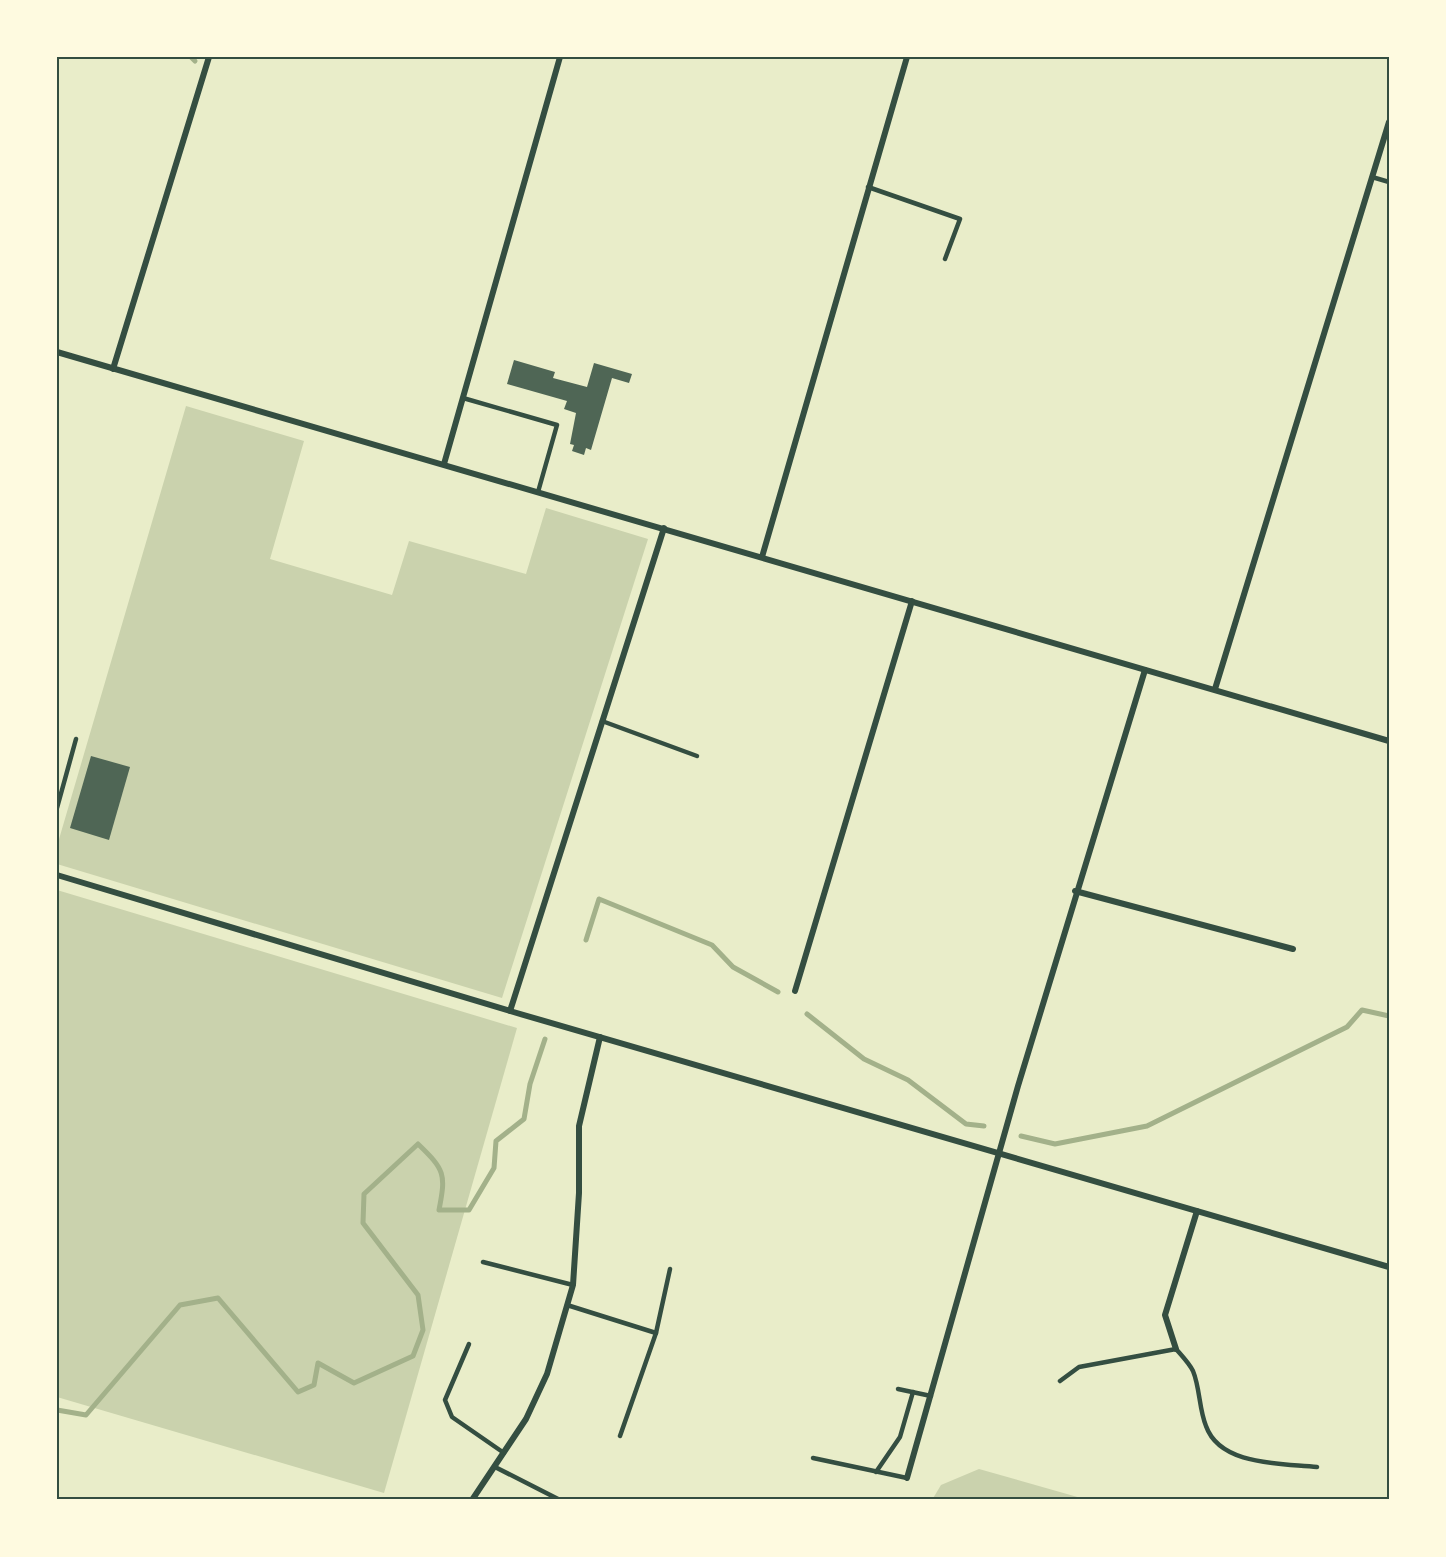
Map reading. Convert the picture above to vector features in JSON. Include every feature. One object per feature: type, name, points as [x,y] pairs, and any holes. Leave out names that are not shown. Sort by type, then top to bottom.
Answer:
[{"type":"street","points":[[113,369],[209,57]]},
{"type":"street","points":[[444,464],[560,57]]},
{"type":"street","points":[[762,557],[907,57]]},
{"type":"street","points":[[1215,689],[1389,122]]},
{"type":"street","points":[[57,352],[1389,741]]},
{"type":"street","points":[[510,1011],[664,528]]},
{"type":"street","points":[[795,991],[912,601]]},
{"type":"street","points":[[907,1479],[1075,891],[1145,670]]},
{"type":"street","points":[[57,875],[510,1011],[1389,1267]]},
{"type":"street","points":[[1075,891],[1293,949]]},
{"type":"street","points":[[472,1500],[526,1419],[547,1374],[573,1285],[579,1193],[579,1126],[600,1037]]},
{"type":"street","points":[[1176,1349],[1165,1315],[1197,1211]]},
{"type":"lane","points":[[1372,177],[1389,182]]},
{"type":"lane","points":[[868,187],[960,219],[945,259]]},
{"type":"lane","points":[[463,398],[557,425],[538,492]]},
{"type":"lane","points":[[602,721],[697,756]]},
{"type":"lane","points":[[57,808],[76,739]]},
{"type":"lane","points":[[483,1262],[573,1285]]},
{"type":"lane","points":[[620,1436],[656,1333],[670,1269]]},
{"type":"lane","points":[[567,1305],[656,1333]]},
{"type":"lane","points":[[469,1344],[445,1400],[452,1417],[504,1453]]},
{"type":"lane","points":[[1060,1381],[1079,1367],[1176,1349],[1193,1371],[1206,1426],[1215,1444],[1238,1455],[1262,1461],[1317,1467]]},
{"type":"lane","points":[[898,1389],[931,1396]]},
{"type":"lane","points":[[876,1472],[900,1437],[912,1392]]},
{"type":"lane","points":[[813,1458],[907,1479]]},
{"type":"lane","points":[[495,1467],[560,1500]]},
{"type":"green space","points":[[186,406],[304,441],[270,559],[392,595],[409,541],[526,574],[546,508],[648,539],[502,998],[57,864],[57,846]]},
{"type":"green space","points":[[57,890],[517,1028],[384,1493],[57,1397]]},
{"type":"green space","points":[[979,1469],[1088,1500],[932,1500],[941,1485]]},
{"type":"building","points":[[514,360],[555,372],[553,378],[587,387],[594,363],[632,374],[629,383],[612,378],[591,450],[586,448],[584,455],[572,451],[574,445],[570,444],[576,413],[564,409],[567,401],[507,384]]},
{"type":"building","points":[[91,756],[130,767],[109,840],[70,828]]},
{"type":"waterway","points":[[191,57],[195,61]]},
{"type":"waterway","points":[[586,940],[599,899],[712,945],[733,967],[778,992]]},
{"type":"waterway","points":[[1021,1136],[1055,1144],[1147,1126],[1347,1027],[1362,1010],[1389,1016]]},
{"type":"waterway","points":[[807,1014],[864,1059],[908,1080],[966,1124],[984,1126]]},
{"type":"waterway","points":[[57,1410],[86,1415],[180,1305],[218,1298],[298,1392],[314,1385],[318,1363],[354,1383],[413,1356],[423,1330],[418,1295],[363,1223],[364,1194],[418,1144],[434,1160],[441,1173],[443,1180],[439,1210],[469,1210],[494,1168],[496,1141],[524,1119],[530,1084],[545,1039]]}]
